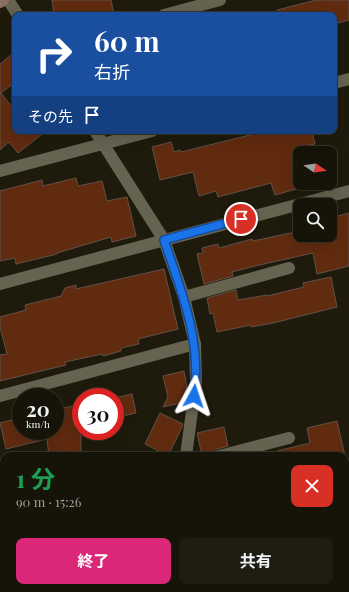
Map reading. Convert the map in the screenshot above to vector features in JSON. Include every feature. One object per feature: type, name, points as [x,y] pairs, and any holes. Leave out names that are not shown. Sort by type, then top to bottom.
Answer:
[{"type":"street","points":[[8,0],[16,12]]},
{"type":"street","points":[[171,12],[189,4],[220,0]]},
{"type":"street","points":[[337,82],[349,79]]},
{"type":"street","points":[[97,134],[164,240],[184,297],[194,344],[196,381],[187,452]]},
{"type":"street","points":[[0,171],[141,134]]},
{"type":"street","points":[[0,284],[349,191]]},
{"type":"street","points":[[184,297],[289,268]]},
{"type":"street","points":[[0,396],[194,344]]},
{"type":"street","points":[[235,452],[289,438]]},
{"type":"building","points":[[52,0],[111,0],[113,12],[54,12]]},
{"type":"building","points":[[316,0],[349,0],[349,20],[337,23],[337,12],[277,12],[277,10]]},
{"type":"building","points":[[12,54],[12,84],[1,93],[12,107],[12,134],[42,134],[18,153],[9,142],[0,150],[0,64]]},
{"type":"building","points":[[254,134],[313,134],[315,144],[293,146],[293,190],[275,195],[271,183],[218,197],[216,191],[199,196],[193,172],[160,180],[152,147],[171,142],[174,152],[180,150],[181,152]]},
{"type":"building","points":[[76,178],[78,186],[102,181],[107,201],[127,197],[136,236],[112,242],[111,237],[57,254],[16,264],[15,258],[0,261],[0,191],[42,180],[43,186]]},
{"type":"building","points":[[349,213],[349,266],[317,274],[313,253],[232,272],[233,276],[204,284],[197,254],[203,253],[202,248],[218,244],[219,248],[252,239],[253,241],[293,232],[293,242],[337,242],[337,216]]},
{"type":"building","points":[[164,269],[178,329],[138,339],[139,344],[121,348],[121,351],[103,356],[102,354],[65,362],[66,365],[0,381],[0,355],[7,354],[0,327],[0,317],[26,310],[25,305],[61,296],[65,288],[76,285],[76,289]]},
{"type":"building","points":[[331,277],[337,307],[273,323],[251,327],[251,325],[217,332],[213,313],[210,314],[207,298],[236,290],[238,300],[267,296],[304,287],[303,283]]},
{"type":"building","points":[[184,371],[187,388],[187,391],[184,392],[186,402],[163,407],[168,397],[163,376]]},
{"type":"building","points":[[132,394],[136,413],[124,416],[124,396]]},
{"type":"building","points":[[72,406],[72,440],[81,440],[81,452],[49,452],[47,440],[64,440],[64,408]]},
{"type":"building","points":[[160,413],[183,424],[170,452],[160,452],[145,444]]},
{"type":"building","points":[[12,420],[12,440],[43,440],[6,449],[0,423]]},
{"type":"building","points":[[337,421],[344,452],[277,452],[310,443],[307,428]]},
{"type":"building","points":[[224,427],[228,446],[214,450],[213,452],[203,452],[201,451],[197,433]]},
{"type":"route","points":[[194,396],[196,381],[194,344],[184,297],[164,240],[241,219]]}]
